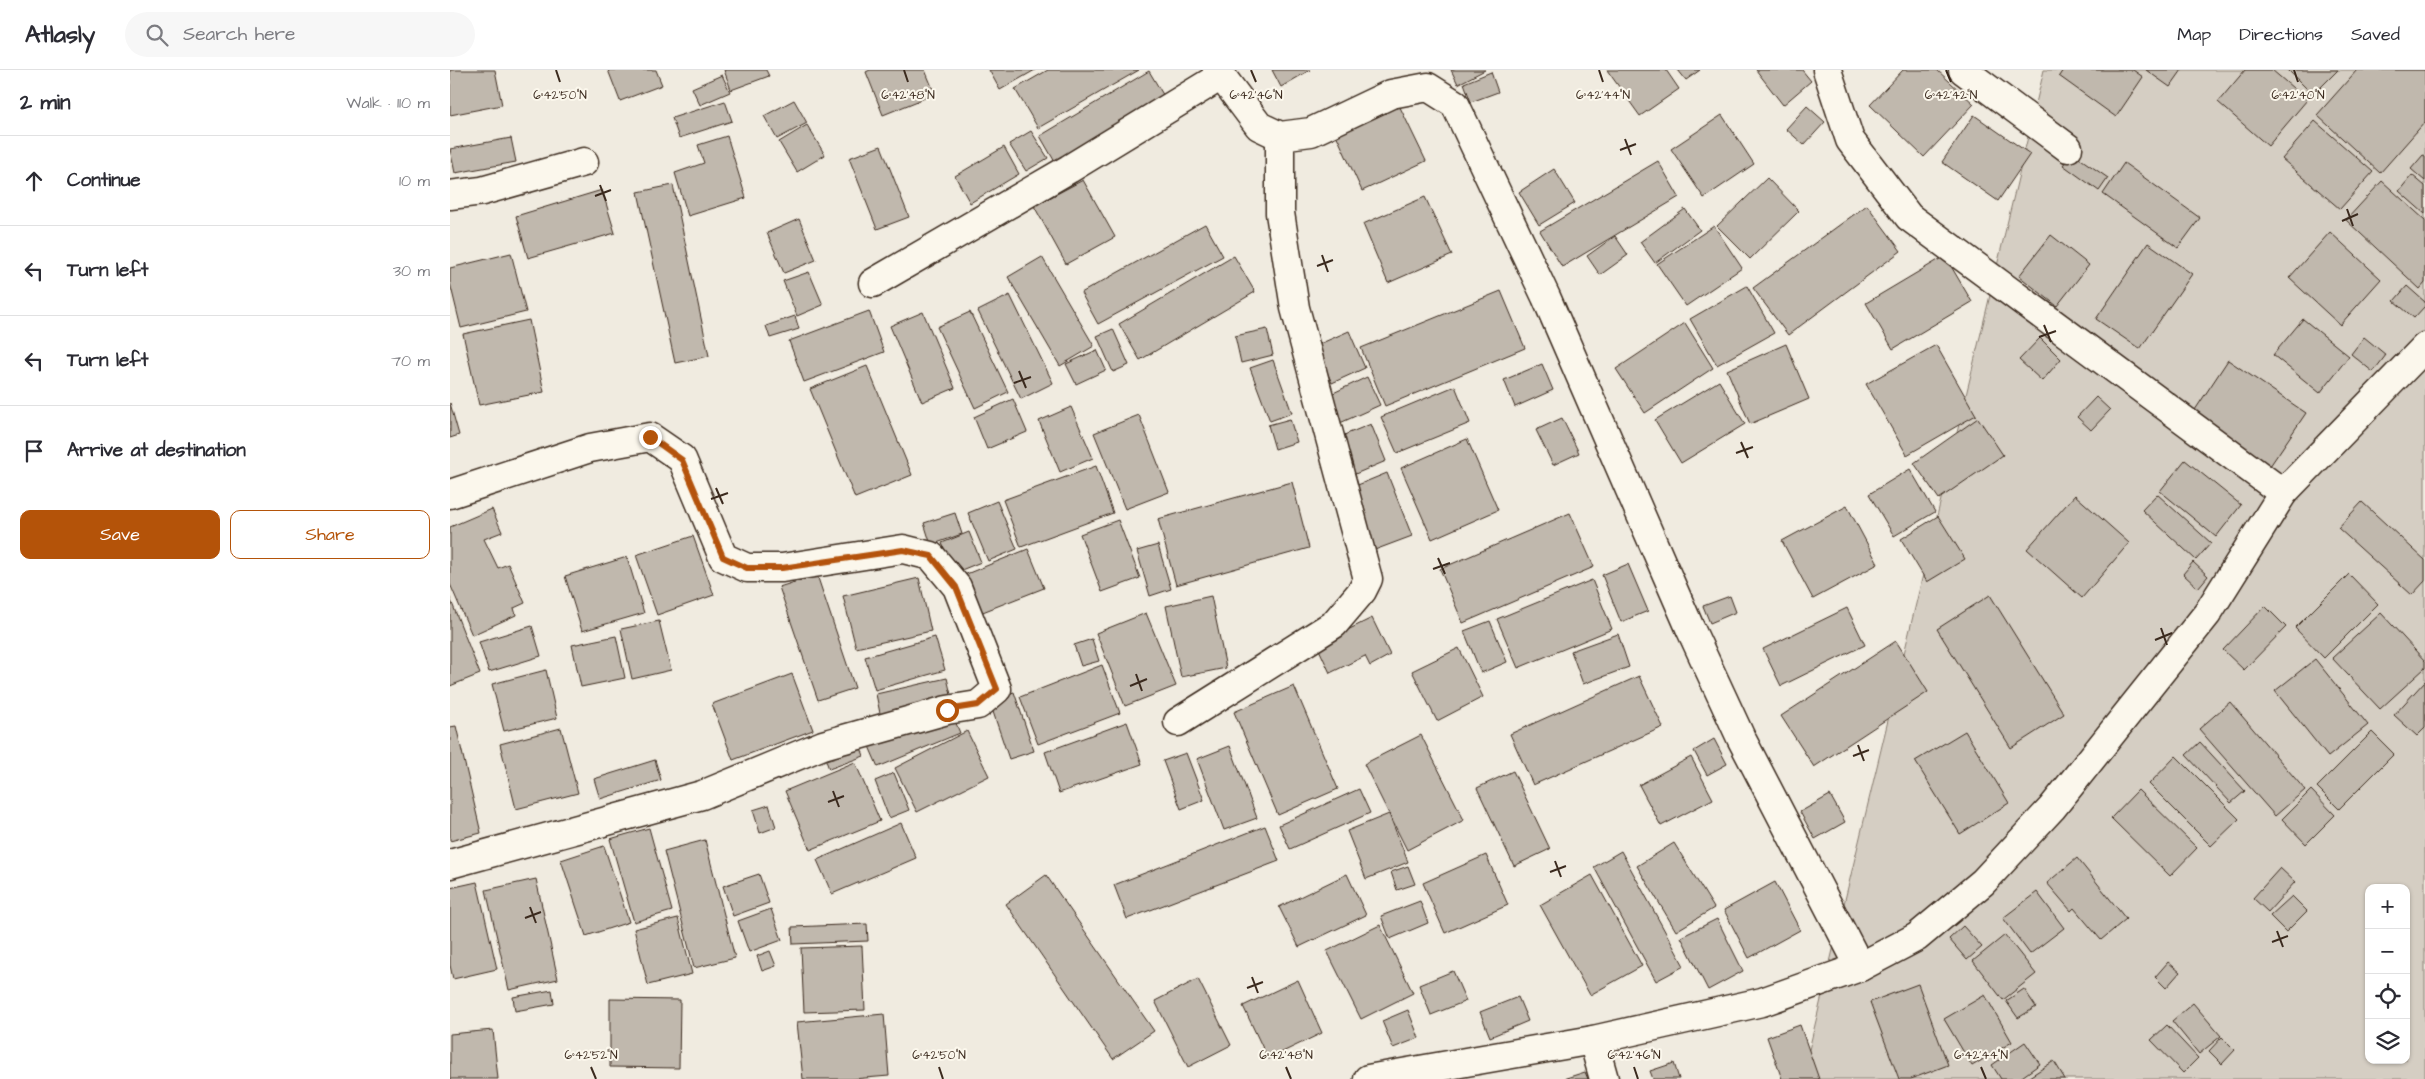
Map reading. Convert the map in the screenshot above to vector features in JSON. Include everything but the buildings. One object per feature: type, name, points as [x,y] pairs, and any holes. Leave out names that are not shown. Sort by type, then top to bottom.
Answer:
[{"type":"street","points":[[1827,70],[1850,140],[1909,217],[2283,493]]},
{"type":"street","points":[[1963,70],[2068,148]]},
{"type":"street","points":[[873,283],[1069,169],[1219,73],[1259,126],[1280,136],[1310,132],[1391,94],[1428,87],[1455,104],[1546,297],[1702,654],[1741,738],[1860,967]]},
{"type":"street","points":[[1178,722],[1334,624],[1362,591],[1368,579],[1355,523],[1295,308],[1280,213],[1280,136]]},
{"type":"street","points":[[450,195],[482,191],[584,162]]},
{"type":"street","points":[[1368,1079],[1593,1040],[1762,1002],[1860,967],[1917,937],[1983,882],[2052,808],[2207,614],[2283,493],[2425,347]]},
{"type":"street","points":[[450,494],[590,448],[650,437],[682,460],[723,557],[747,568],[782,568],[903,550],[931,556],[956,587],[997,689],[978,705],[947,710],[822,745],[702,795],[450,864]]},
{"type":"street","points":[[1593,1040],[1604,1079]]},
{"type":"shaded area","points":[[2044,70],[2425,70],[2425,1079],[1802,1079]]},
{"type":"route","points":[[650,437],[682,460],[723,557],[747,568],[782,568],[903,550],[931,556],[956,587],[997,689],[978,705],[947,710]]}]
